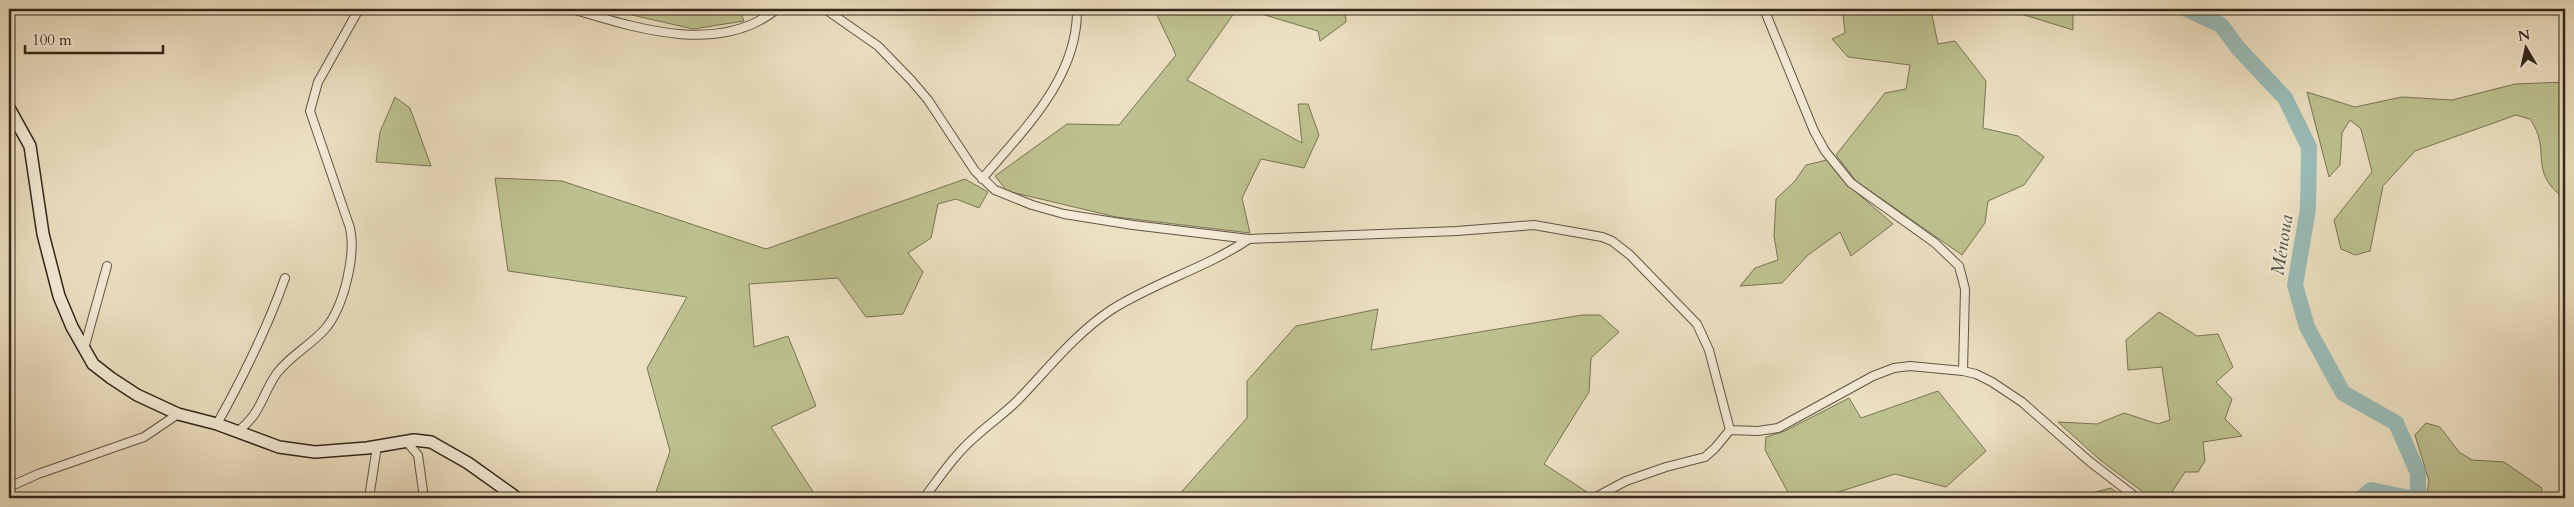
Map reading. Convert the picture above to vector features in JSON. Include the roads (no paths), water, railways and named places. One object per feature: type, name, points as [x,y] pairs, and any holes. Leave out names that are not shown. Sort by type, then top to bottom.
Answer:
[{"type":"street","points":[[237,432],[253,419],[278,372],[330,323],[348,276],[353,241],[310,111],[318,82],[359,9]]},
{"type":"street","points":[[572,9],[656,31],[690,35],[718,34],[748,26],[765,18],[777,9]]},
{"type":"street","points":[[825,9],[878,46],[911,80],[928,100],[982,179],[995,190],[1008,197],[1064,214],[1249,239],[1457,231],[1534,225],[1602,237],[1612,241],[1630,255],[1698,324],[1709,350],[1730,430]]},
{"type":"street","points":[[982,179],[1036,115],[1056,86],[1074,46],[1077,9]]},
{"type":"street","points":[[1764,9],[1814,131],[1825,151],[1851,183],[1934,243],[1959,266],[1965,288],[1963,371]]},
{"type":"street","points":[[9,108],[30,146],[50,263],[59,296],[93,364],[111,378],[137,395],[178,414],[217,424],[279,446],[303,451],[348,450],[424,440],[440,446],[517,498]]},
{"type":"street","points":[[924,498],[954,458],[974,437],[1016,402],[1075,339],[1093,324],[1133,298],[1223,257],[1249,239]]},
{"type":"street","points":[[84,349],[107,266]]},
{"type":"street","points":[[217,424],[239,385],[269,321],[285,278]]},
{"type":"street","points":[[1730,430],[1758,431],[1778,428],[1873,376],[1894,368],[1910,366],[1963,371],[1976,374],[1992,382],[2022,402],[2089,461],[2137,498]]},
{"type":"street","points":[[9,487],[38,474],[144,437],[158,430],[178,414]]},
{"type":"street","points":[[1594,498],[1626,481],[1666,467],[1704,457],[1715,448],[1730,430]]},
{"type":"street","points":[[406,441],[418,455],[424,498]]},
{"type":"street","points":[[369,498],[377,446]]},
{"type":"waterway","name":"Ménoua","points":[[2186,9],[2221,25],[2238,48],[2285,98],[2309,147],[2308,209],[2295,285],[2307,327],[2343,393],[2396,423],[2418,473],[2418,495],[2409,498],[2371,490],[2362,498]]}]
